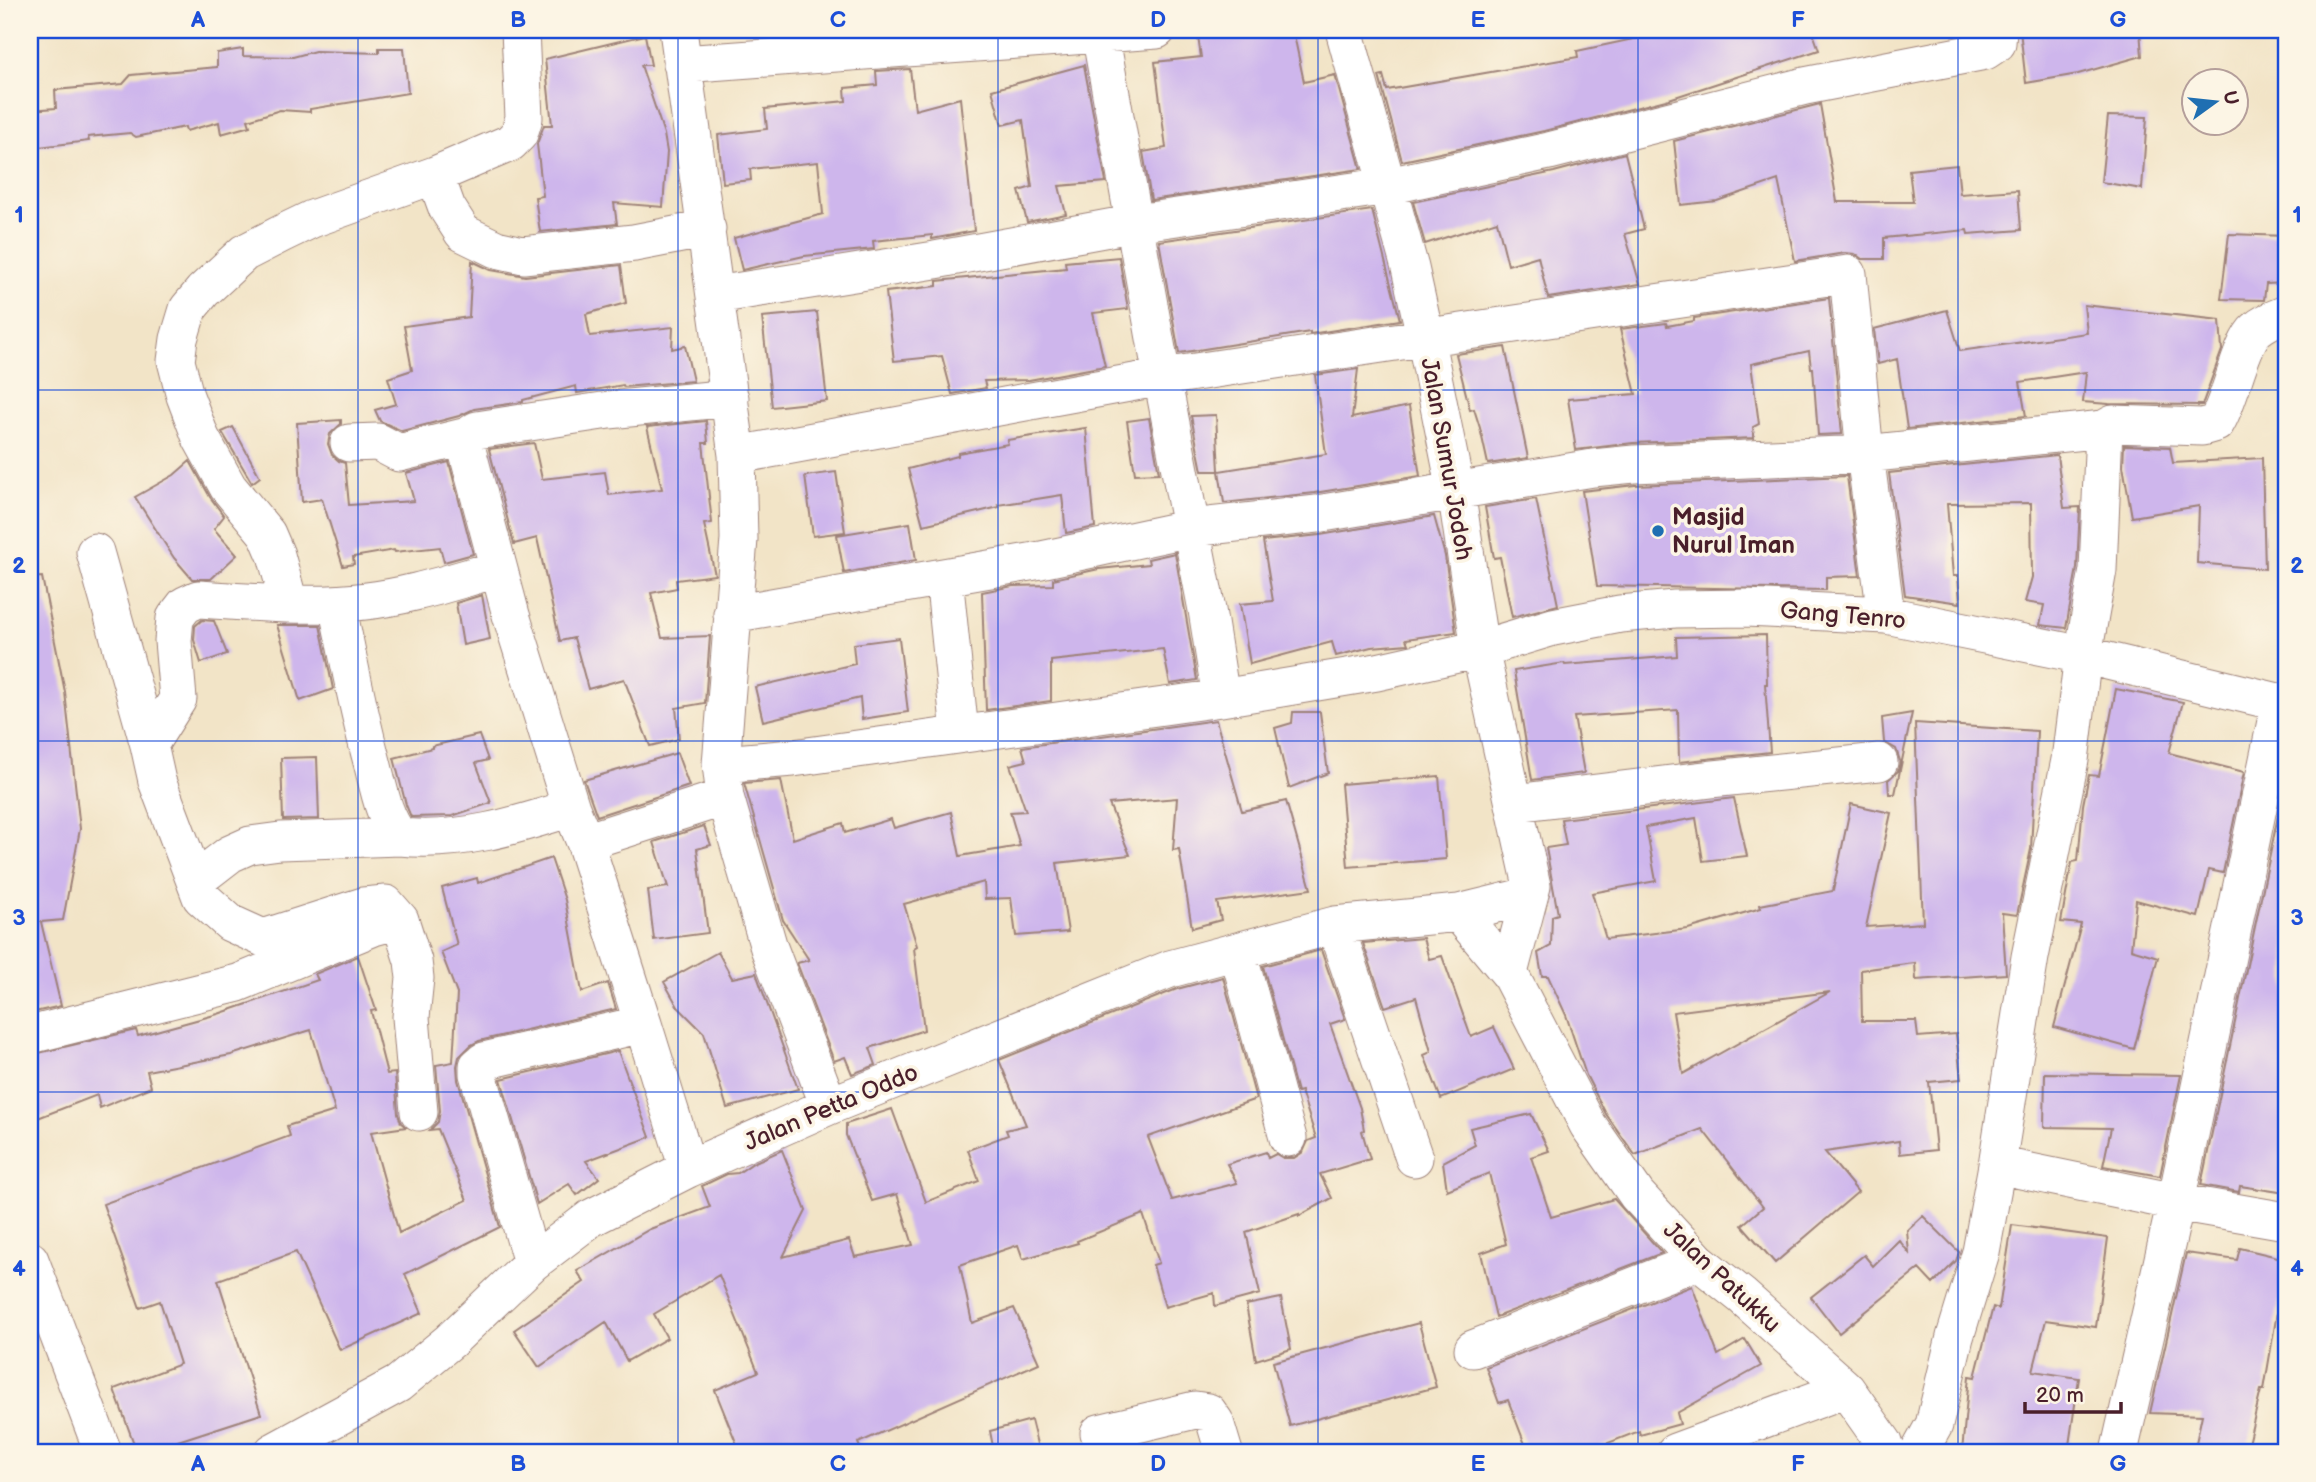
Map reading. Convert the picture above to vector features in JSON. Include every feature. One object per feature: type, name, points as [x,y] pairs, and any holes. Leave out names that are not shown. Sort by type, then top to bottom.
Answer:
[{"type":"street","points":[[289,603],[276,555],[267,534],[228,487],[201,438],[185,396],[176,361],[188,309],[203,290],[244,253],[312,219],[435,175],[510,143],[519,134],[524,118],[520,30]]},
{"type":"street","points":[[829,1106],[769,948],[723,780],[739,539],[737,455],[680,47],[1157,30]]},
{"type":"street","name":"Jalan Sumur Jodoh","points":[[1344,30],[1388,186],[1426,336],[1456,491],[1480,649],[1516,803],[1532,886],[1530,892]]},
{"type":"street","points":[[716,295],[934,260],[1136,223],[1388,186],[1575,144],[1805,86],[1985,51],[1997,43],[1998,30]]},
{"type":"street","points":[[1100,33],[1221,698]]},
{"type":"street","points":[[435,175],[447,208],[463,233],[496,249],[523,255],[634,243],[707,229]]},
{"type":"street","points":[[737,455],[1162,377],[1848,274],[1886,615]]},
{"type":"street","points":[[733,614],[944,577],[1191,528],[1317,514],[1593,468],[1866,454],[2104,429],[2113,424],[2202,427],[2216,423],[2224,410],[2243,354],[2255,330],[2286,314]]},
{"type":"street","points":[[349,443],[378,442],[399,453],[468,436],[477,430],[609,410],[730,398]]},
{"type":"street","points":[[1919,1452],[1934,1425],[1955,1337],[1981,1252],[1997,1166],[2030,957],[2070,760],[2083,655],[2098,570],[2104,429]]},
{"type":"street","points":[[468,436],[466,446],[498,569],[571,808],[585,842],[688,1169]]},
{"type":"street","points":[[95,552],[157,781],[201,897],[229,923],[263,938],[363,906],[386,904],[400,920],[413,961],[415,978],[411,1017],[419,1112]]},
{"type":"street","points":[[149,745],[178,699],[173,641],[174,618],[186,605],[198,599],[337,604],[366,601],[418,592],[498,569]]},
{"type":"street","points":[[944,577],[960,733]]},
{"type":"street","points":[[337,604],[357,706],[382,800],[389,823],[400,837]]},
{"type":"street","name":"Gang Tenro","points":[[585,842],[723,780],[793,758],[1221,698],[1377,673],[1480,649],[1553,627],[1620,614],[1675,609],[1735,608],[1886,615],[2083,655],[2283,703]]},
{"type":"street","points":[[2119,1452],[2176,1202],[2283,703]]},
{"type":"street","points":[[1516,803],[1879,762]]},
{"type":"street","points":[[195,881],[230,854],[250,845],[280,841],[400,837],[443,839],[526,823],[571,808]]},
{"type":"street","points":[[1509,973],[1530,892]]},
{"type":"street","name":"Jalan Petta Oddo","points":[[274,1452],[398,1384],[450,1341],[532,1263],[592,1218],[688,1169],[829,1106],[1170,969],[1335,925],[1460,913],[1524,897],[1530,892]]},
{"type":"street","name":"Jalan Patukku","points":[[1460,913],[1509,973],[1588,1125],[1637,1195],[1698,1261],[1742,1296],[1846,1389],[1884,1443],[1887,1452]]},
{"type":"street","points":[[30,1035],[238,983],[374,927],[400,920]]},
{"type":"street","points":[[1335,925],[1414,1158]]},
{"type":"street","points":[[1238,953],[1288,1138]]},
{"type":"street","points":[[532,1263],[478,1074],[478,1066],[484,1061],[643,1024]]},
{"type":"street","points":[[1997,1166],[2286,1221]]},
{"type":"street","points":[[30,1260],[103,1452]]},
{"type":"street","points":[[1473,1349],[1698,1261]]},
{"type":"street","points":[[1675,1452],[1846,1389]]},
{"type":"street","points":[[1099,1433],[1195,1410],[1208,1412],[1216,1422],[1224,1452]]},
{"type":"building","points":[[1197,30],[1293,30],[1304,82],[1335,75],[1361,169],[1151,200],[1143,152],[1166,148],[1155,62],[1201,57]]},
{"type":"building","points":[[1654,30],[1812,30],[1819,50],[1666,100],[1544,131],[1402,161],[1379,76],[1383,75],[1387,90],[1578,57],[1577,51],[1638,38],[1637,34]]},
{"type":"building","points":[[2020,30],[2140,30],[2142,56],[2078,74],[2026,83]]},
{"type":"building","points":[[645,35],[651,65],[641,65],[664,134],[667,152],[663,207],[614,203],[617,224],[540,232],[535,197],[543,196],[537,144],[544,125],[552,125],[545,59]]},
{"type":"building","points":[[379,48],[404,48],[408,93],[310,109],[310,112],[280,110],[248,120],[250,126],[221,134],[219,122],[186,131],[185,127],[136,137],[130,133],[88,137],[89,141],[30,148],[30,110],[56,108],[55,90],[123,84],[131,75],[217,67],[217,53],[243,49],[243,56],[293,57],[315,51],[379,53]]},
{"type":"building","points":[[1084,65],[1106,182],[1059,186],[1066,214],[1027,222],[1019,191],[1032,187],[1023,120],[1002,125],[992,90]]},
{"type":"building","points":[[910,69],[915,110],[960,98],[974,231],[932,239],[932,235],[873,241],[874,249],[804,256],[742,270],[734,238],[823,214],[818,162],[750,169],[751,180],[723,183],[718,135],[767,129],[765,109],[846,101],[845,88],[877,85],[876,71]]},
{"type":"building","points":[[1820,104],[1837,202],[1913,202],[1909,170],[1957,165],[1960,194],[2018,190],[2021,230],[1968,234],[1967,230],[1884,238],[1884,259],[1862,259],[1855,254],[1845,253],[1795,261],[1778,180],[1717,201],[1681,205],[1674,141]]},
{"type":"building","points":[[2108,116],[2147,117],[2142,189],[2101,182]]},
{"type":"building","points":[[1625,153],[1644,229],[1625,234],[1640,284],[1548,298],[1538,256],[1508,265],[1497,221],[1425,244],[1413,202],[1554,172]]},
{"type":"building","points":[[1372,210],[1400,320],[1179,353],[1159,241]]},
{"type":"building","points":[[2229,234],[2286,236],[2286,283],[2266,284],[2264,300],[2221,299]]},
{"type":"building","points":[[1119,257],[1128,309],[1093,313],[1105,366],[1029,380],[984,381],[986,388],[952,394],[942,356],[894,361],[886,292],[937,286],[937,281],[1066,268],[1065,262]]},
{"type":"building","points":[[472,261],[491,270],[525,276],[621,265],[626,303],[586,314],[590,336],[673,327],[672,349],[685,346],[693,381],[623,385],[577,393],[576,386],[523,402],[474,409],[459,416],[402,431],[380,421],[375,410],[396,404],[388,378],[412,370],[404,326],[469,317]]},
{"type":"building","points":[[1829,298],[1842,434],[1818,435],[1813,368],[1809,351],[1751,364],[1759,424],[1753,427],[1754,438],[1633,443],[1576,450],[1568,399],[1636,394],[1620,329],[1666,323],[1667,326],[1694,321],[1694,318]]},
{"type":"building","points":[[2084,305],[2220,320],[2222,350],[2202,405],[2083,402],[2086,372],[2020,382],[2026,416],[1907,429],[1897,359],[1878,364],[1874,329],[1947,310],[1960,351],[2087,333]]},
{"type":"building","points":[[817,312],[827,401],[772,407],[762,317]]},
{"type":"building","points":[[1505,347],[1528,458],[1488,464],[1480,428],[1474,409],[1470,410],[1456,354]]},
{"type":"building","points":[[1358,369],[1352,418],[1409,406],[1420,476],[1314,493],[1224,503],[1219,471],[1326,454],[1315,375]]},
{"type":"building","points":[[1216,415],[1219,471],[1202,471],[1191,416]]},
{"type":"building","points":[[1149,418],[1159,473],[1135,474],[1127,421]]},
{"type":"building","points":[[341,420],[341,424],[330,434],[328,444],[332,455],[345,463],[349,505],[414,501],[406,473],[449,462],[473,554],[444,562],[440,547],[394,550],[353,557],[354,564],[343,566],[322,499],[302,502],[297,423]]},
{"type":"building","points":[[706,421],[708,443],[703,443],[712,523],[704,524],[715,575],[676,580],[677,588],[651,593],[662,638],[710,636],[705,703],[676,708],[679,739],[650,746],[624,679],[588,689],[574,638],[560,641],[537,538],[514,544],[489,449],[534,443],[542,479],[605,472],[609,495],[662,489],[647,427]]},
{"type":"building","points":[[233,427],[260,477],[252,483],[222,432]]},
{"type":"building","points":[[1086,428],[1095,527],[1066,533],[1062,495],[998,505],[999,507],[923,525],[908,469],[958,456],[958,453],[1008,444],[1007,440]]},
{"type":"building","points":[[2124,445],[2170,447],[2173,463],[2262,458],[2265,569],[2197,563],[2199,506],[2132,517],[2123,466]]},
{"type":"building","points":[[2057,455],[2064,508],[2080,507],[2077,568],[2066,628],[2040,625],[2044,605],[2025,602],[2032,577],[2031,503],[1947,504],[1953,576],[1958,576],[1960,603],[1905,595],[1889,473]]},
{"type":"building","points":[[190,461],[224,516],[214,529],[237,555],[211,579],[192,579],[174,558],[135,497],[174,475]]},
{"type":"building","points":[[836,472],[845,532],[813,536],[805,476]]},
{"type":"building","points":[[1847,476],[1860,576],[1826,577],[1826,590],[1597,586],[1582,491],[1635,485]]},
{"type":"building","points":[[1536,499],[1558,605],[1512,617],[1500,557],[1494,558],[1485,507]]},
{"type":"building","points":[[1434,516],[1445,556],[1456,632],[1406,639],[1408,644],[1371,647],[1336,656],[1332,642],[1250,664],[1240,604],[1273,601],[1263,541],[1320,535]]},
{"type":"building","points":[[910,523],[916,560],[844,573],[837,535]]},
{"type":"building","points":[[1175,553],[1197,680],[1170,684],[1163,649],[1051,661],[1051,701],[986,710],[982,592],[1013,586],[1053,585],[1053,579],[1099,569],[1149,564],[1148,559]]},
{"type":"building","points":[[42,577],[65,692],[80,829],[63,920],[41,922],[61,1006],[30,1013],[30,578]]},
{"type":"building","points":[[482,595],[490,639],[463,645],[456,603]]},
{"type":"building","points":[[202,620],[214,621],[227,654],[201,663],[194,640],[195,626]]},
{"type":"building","points":[[277,625],[320,625],[333,689],[300,701]]},
{"type":"building","points":[[1766,635],[1765,684],[1770,752],[1679,762],[1678,710],[1574,717],[1584,773],[1532,780],[1514,671],[1564,663],[1677,656],[1676,637]]},
{"type":"building","points":[[899,638],[908,712],[862,719],[860,698],[763,721],[755,687],[855,664],[853,644]]},
{"type":"building","points":[[2116,689],[2183,702],[2169,753],[2244,772],[2223,873],[2209,870],[2198,917],[2136,900],[2131,949],[2158,957],[2134,1049],[2054,1027],[2081,924],[2061,922],[2072,862],[2078,861],[2083,805],[2089,775],[2099,776]]},
{"type":"building","points":[[1293,712],[1320,712],[1328,773],[1289,788],[1275,728],[1292,723]]},
{"type":"building","points":[[1912,713],[1895,794],[1889,794],[1888,780],[1898,771],[1900,761],[1896,749],[1884,742],[1882,718]]},
{"type":"building","points":[[1216,720],[1242,811],[1286,801],[1311,889],[1217,902],[1221,920],[1192,928],[1179,849],[1173,850],[1177,798],[1109,804],[1130,855],[1057,863],[1068,932],[1016,936],[1011,898],[985,899],[984,882],[904,904],[917,946],[914,948],[924,1030],[870,1048],[876,1065],[852,1074],[845,1057],[834,1061],[797,963],[809,960],[783,920],[744,783],[781,780],[793,839],[843,823],[845,833],[891,819],[894,828],[951,812],[960,856],[1020,846],[1010,812],[1026,811],[1010,765],[1026,761],[1022,747]]},
{"type":"building","points":[[1915,723],[2037,731],[2031,849],[2017,915],[2002,913],[2006,974],[1916,980],[1915,963],[1861,970],[1862,1021],[1916,1021],[1918,1037],[1956,1034],[1961,1079],[1929,1082],[1936,1150],[1900,1154],[1899,1141],[1825,1152],[1858,1192],[1775,1263],[1742,1225],[1763,1207],[1702,1129],[1635,1155],[1606,1114],[1586,1075],[1566,1015],[1548,976],[1542,976],[1538,953],[1551,946],[1552,916],[1558,914],[1546,848],[1566,845],[1561,819],[1734,798],[1747,856],[1703,861],[1696,818],[1646,827],[1656,881],[1592,893],[1606,939],[1688,929],[1761,908],[1760,905],[1833,891],[1851,804],[1891,813],[1866,927],[1923,923]],"holes":[[[1830,992],[1683,1074],[1673,1012]]]},
{"type":"building","points":[[479,735],[488,760],[476,763],[491,803],[452,816],[411,817],[394,758]]},
{"type":"building","points":[[677,753],[689,786],[597,816],[584,780]]},
{"type":"building","points":[[317,757],[319,819],[283,820],[281,758]]},
{"type":"building","points":[[1439,776],[1446,859],[1348,867],[1341,784]]},
{"type":"building","points":[[2285,783],[2286,1193],[2240,1186],[2239,1192],[2201,1185]]},
{"type":"building","points":[[704,826],[711,845],[697,849],[708,933],[654,940],[648,890],[668,887],[654,842]]},
{"type":"building","points":[[551,858],[565,900],[582,992],[608,983],[616,1009],[479,1041],[459,1057],[458,1080],[500,1227],[405,1274],[422,1313],[340,1350],[296,1252],[218,1280],[261,1414],[178,1441],[182,1452],[137,1452],[114,1389],[180,1364],[160,1301],[140,1308],[103,1204],[290,1136],[287,1126],[335,1111],[311,1030],[231,1055],[147,1071],[151,1087],[100,1108],[97,1095],[30,1121],[30,1055],[136,1030],[138,1036],[218,1014],[318,980],[315,974],[358,956],[376,1010],[371,1011],[387,1074],[395,1073],[398,1114],[401,1123],[406,1127],[371,1132],[399,1233],[467,1200],[438,1129],[430,1130],[438,1122],[440,1111],[436,1065],[453,1062],[457,994],[441,952],[457,945],[442,888],[477,878],[478,883]]},
{"type":"building","points":[[1423,938],[1429,959],[1442,956],[1471,1037],[1494,1027],[1514,1069],[1441,1099],[1424,1055],[1431,1052],[1416,997],[1385,1007],[1363,943]]},
{"type":"building","points":[[1321,950],[1345,1019],[1330,1024],[1360,1108],[1362,1131],[1370,1159],[1320,1174],[1332,1198],[1299,1216],[1246,1232],[1260,1294],[1215,1306],[1214,1293],[1165,1307],[1153,1265],[1159,1263],[1143,1214],[1077,1241],[1078,1243],[1023,1259],[1018,1245],[960,1265],[972,1323],[1014,1308],[1039,1363],[858,1443],[862,1452],[740,1452],[715,1390],[758,1372],[719,1275],[654,1314],[667,1338],[627,1361],[606,1322],[539,1367],[514,1330],[584,1282],[577,1271],[650,1229],[710,1207],[702,1186],[727,1174],[738,1173],[782,1150],[806,1211],[783,1257],[849,1240],[855,1257],[913,1245],[897,1194],[872,1201],[846,1135],[846,1124],[892,1109],[926,1202],[979,1181],[968,1150],[1008,1135],[1006,1130],[1026,1125],[999,1060],[1177,989],[1223,977],[1256,1099],[1148,1137],[1172,1200],[1237,1183],[1227,1164],[1266,1152],[1268,1158],[1276,1154],[1283,1158],[1294,1158],[1303,1152],[1308,1141],[1316,1138],[1301,1091],[1297,1092],[1263,966]]},
{"type":"building","points":[[718,952],[732,978],[756,973],[798,1089],[727,1108],[704,1033],[678,1007],[664,982]]},
{"type":"building","points":[[618,1051],[650,1137],[586,1161],[599,1178],[577,1195],[569,1184],[537,1204],[501,1079]]},
{"type":"building","points":[[2045,1073],[2181,1075],[2160,1176],[2103,1166],[2111,1128],[2044,1127]]},
{"type":"building","points":[[1531,1114],[1549,1151],[1531,1157],[1551,1217],[1614,1199],[1662,1253],[1496,1317],[1481,1253],[1506,1244],[1489,1173],[1447,1190],[1443,1162],[1475,1145],[1470,1128]]},
{"type":"building","points":[[1923,1216],[1959,1252],[1956,1261],[1933,1284],[1919,1269],[1839,1333],[1811,1297],[1864,1255],[1873,1266],[1899,1240],[1909,1253],[1907,1231]]},
{"type":"building","points":[[2012,1225],[2108,1238],[2096,1327],[2046,1320],[2033,1371],[2079,1378],[2068,1452],[1962,1452],[1969,1376],[1975,1377],[1993,1307],[1999,1309]]},
{"type":"building","points":[[2240,1248],[2286,1259],[2264,1390],[2261,1390],[2246,1452],[2194,1452],[2202,1415],[2150,1413],[2186,1253],[2237,1260]]},
{"type":"building","points":[[1692,1286],[1718,1355],[1745,1339],[1761,1366],[1677,1413],[1680,1424],[1640,1435],[1639,1431],[1585,1452],[1528,1452],[1508,1400],[1499,1403],[1486,1367]]},
{"type":"building","points":[[1281,1298],[1291,1349],[1256,1360],[1246,1305]]},
{"type":"building","points":[[1419,1323],[1436,1387],[1290,1426],[1273,1362]]},
{"type":"building","points":[[1031,1420],[1039,1452],[994,1452],[990,1431]]},
{"type":"place","name":"Masjid Nurul Iman","points":[[1658,531]]}]
